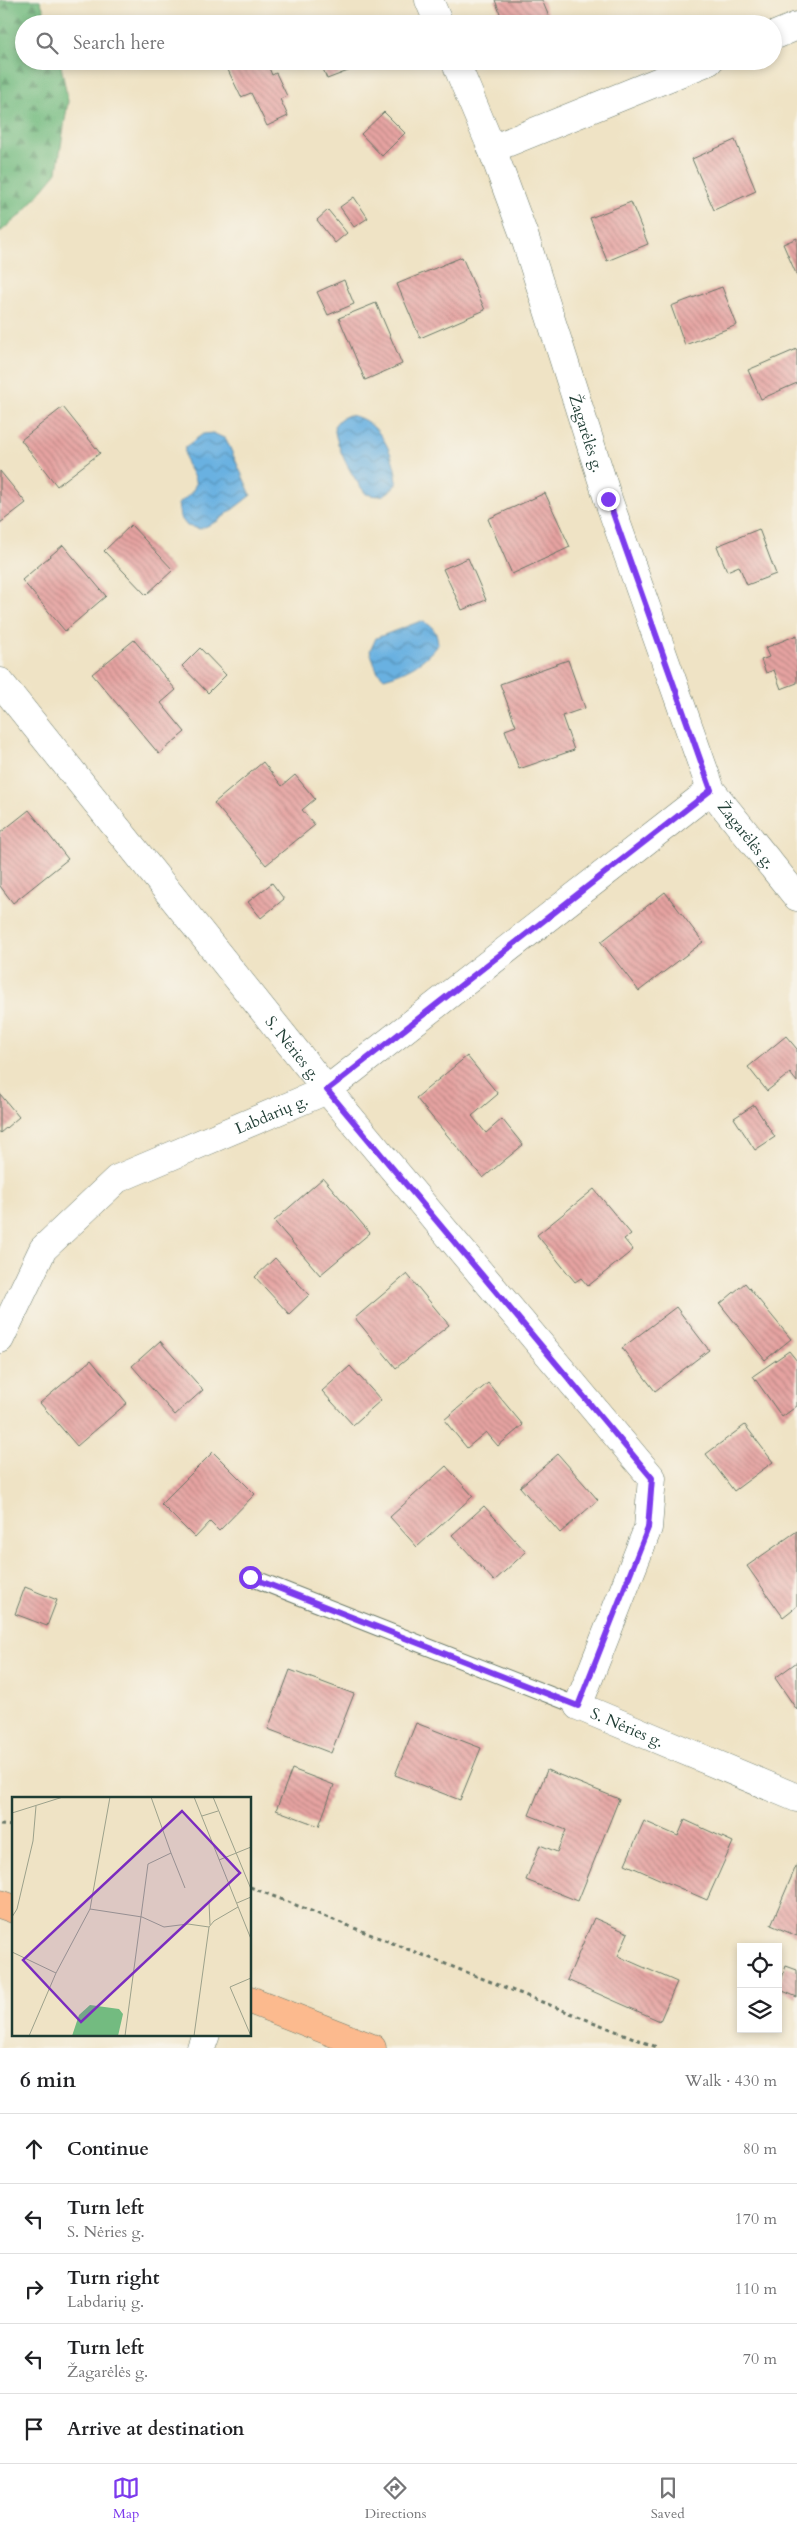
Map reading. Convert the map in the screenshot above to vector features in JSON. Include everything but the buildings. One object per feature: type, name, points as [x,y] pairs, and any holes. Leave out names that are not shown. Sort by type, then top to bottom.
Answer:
[{"type":"main road","points":[[0,1904],[12,1908]]},
{"type":"main road","points":[[251,2000],[372,2048]]},
{"type":"street","points":[[430,0],[436,15]]},
{"type":"street","points":[[782,32],[797,26]]},
{"type":"street","name":"Žagarėlės g.","points":[[459,70],[492,149],[525,238],[608,499],[711,790],[797,896]]},
{"type":"street","points":[[492,149],[687,70]]},
{"type":"street","name":"S. Nėries g.","points":[[0,682],[327,1090],[652,1478],[648,1528],[578,1706],[797,1798]]},
{"type":"street","name":"Labdarių g.","points":[[0,1339],[43,1249],[117,1178],[327,1090],[711,790]]},
{"type":"street","points":[[201,2048],[205,2036]]},
{"type":"lane","points":[[250,1577],[578,1706]]},
{"type":"path","points":[[251,1887],[659,2048]]},
{"type":"green space","points":[[0,0],[40,0],[46,15],[15,15],[15,70],[62,70],[68,101],[57,172],[23,213],[0,232]]},
{"type":"water","points":[[349,415],[369,423],[384,440],[389,450],[396,472],[397,483],[390,491],[383,495],[366,494],[355,479],[341,453],[334,426],[340,419]]},
{"type":"water","points":[[213,433],[226,439],[251,495],[218,521],[200,529],[187,526],[180,517],[178,504],[189,495],[195,483],[185,457],[185,447],[203,434]]},
{"type":"water","points":[[421,621],[434,630],[438,644],[421,662],[400,673],[384,678],[377,671],[370,651],[376,638]]},
{"type":"route","points":[[250,1577],[578,1706],[648,1528],[652,1478],[631,1450],[327,1090],[711,790],[608,499]]}]
